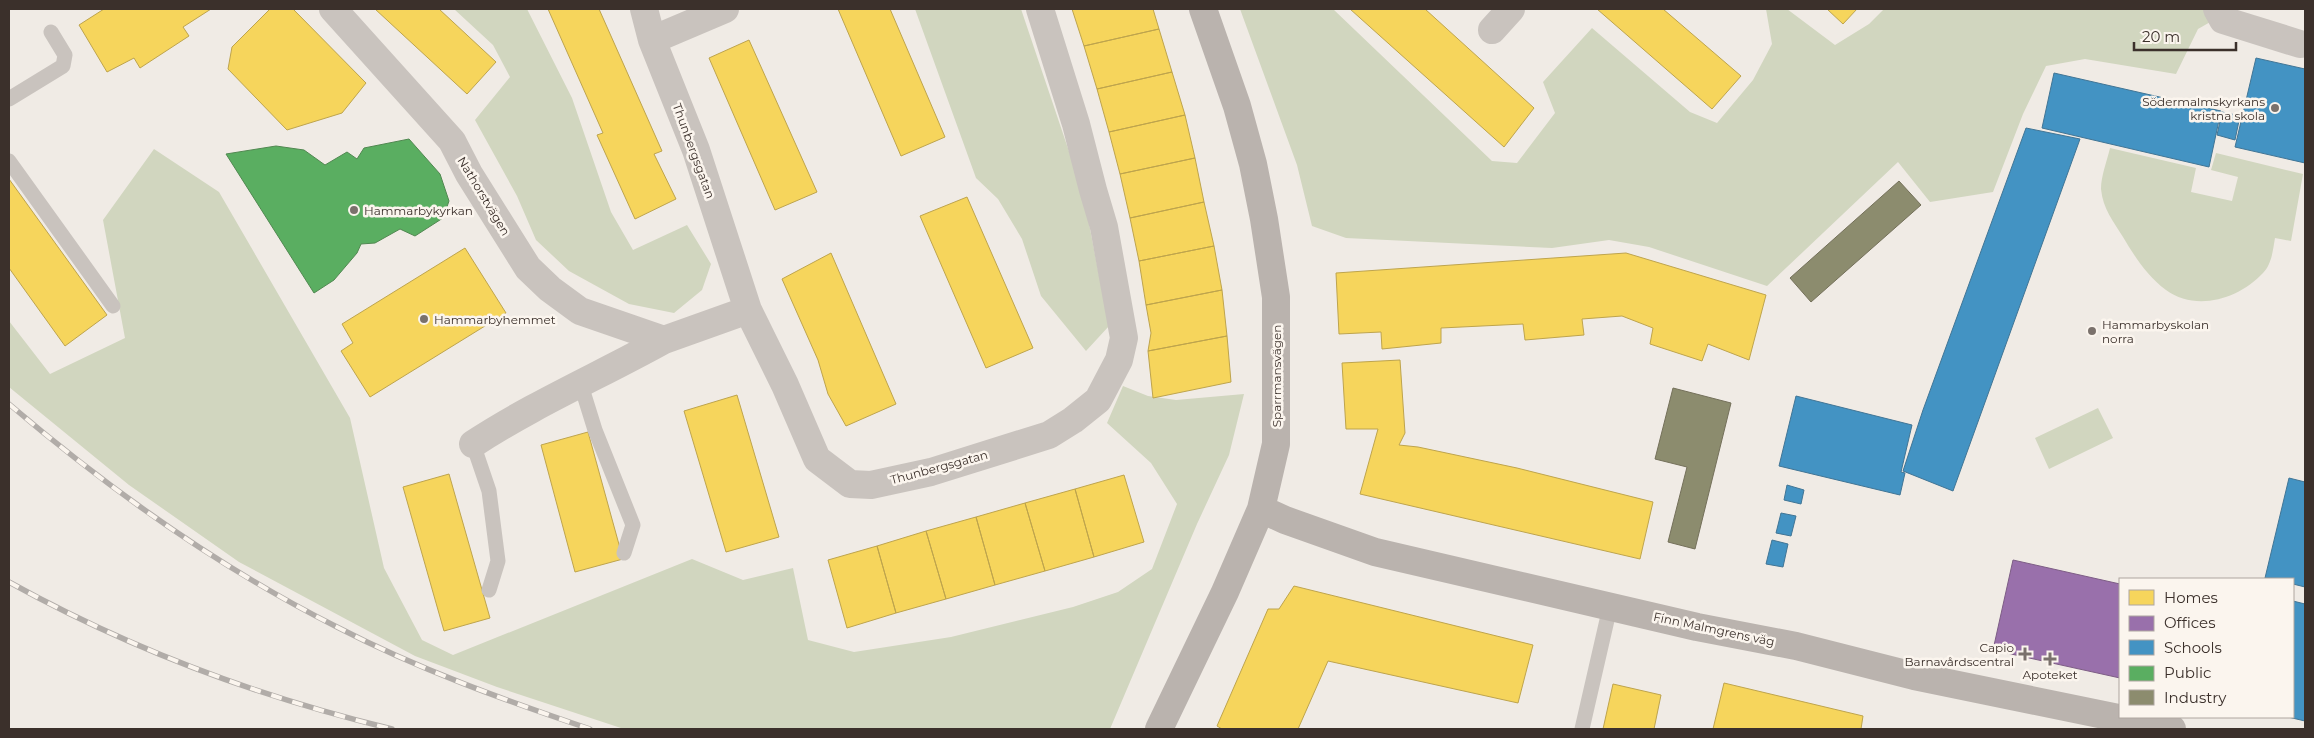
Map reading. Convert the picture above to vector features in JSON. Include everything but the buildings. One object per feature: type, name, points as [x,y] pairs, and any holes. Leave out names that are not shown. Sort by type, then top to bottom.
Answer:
[{"type":"street","name":"Nathorstvägen","points":[[333,9],[452,141],[469,174],[523,260],[550,290],[580,310],[664,340]]},
{"type":"street","name":"Thunbergsgatan","points":[[644,9],[652,40],[696,150],[748,310],[785,385],[817,459],[850,484],[871,485],[911,478],[1049,435],[1073,420],[1098,400],[1119,360],[1124,338],[1119,300],[1104,227],[1076,124],[1040,9]]},
{"type":"street","points":[[652,40],[725,9]]},
{"type":"street","name":"Sparrmansvägen","points":[[1159,729],[1226,592],[1261,509],[1276,444],[1276,297],[1253,164],[1237,106],[1203,9]]},
{"type":"street","points":[[1492,30],[1511,9]]},
{"type":"street","points":[[2217,9],[2223,20],[2300,44]]},
{"type":"street","points":[[473,444],[513,418],[581,385],[664,340],[748,310]]},
{"type":"street","name":"Finn Malmgrens väg","points":[[1261,509],[1285,520],[1375,552],[1698,627],[1796,646],[1914,676],[2172,729]]},
{"type":"lane","points":[[9,99],[63,66],[65,56],[51,32]]},
{"type":"lane","points":[[9,161],[113,306]]},
{"type":"lane","points":[[581,385],[595,430],[633,525],[624,553]]},
{"type":"lane","points":[[473,444],[489,491],[498,561],[488,590]]},
{"type":"lane","points":[[1582,729],[1610,607]]},
{"type":"green space","points":[[454,9],[527,9],[572,98],[611,212],[633,250],[687,225],[711,264],[702,290],[674,313],[629,304],[569,271],[536,240],[517,196],[475,120],[510,77],[493,45]]},
{"type":"green space","points":[[915,9],[1021,9],[1083,193],[1109,326],[1086,351],[1041,296],[1022,239],[998,199],[976,178]]},
{"type":"green space","points":[[1240,9],[1333,9],[1492,161],[1517,163],[1555,113],[1543,82],[1592,28],[1690,112],[1717,123],[1753,80],[1772,44],[1766,9],[1787,9],[1835,45],[1869,24],[1884,9],[2233,9],[2198,29],[2176,74],[2085,59],[2046,66],[2023,114],[1993,192],[1930,202],[1898,162],[1767,286],[1649,247],[1609,240],[1552,248],[1346,238],[1312,226],[1297,165]]},
{"type":"green space","points":[[2110,148],[2196,168],[2191,192],[2232,201],[2238,177],[2211,170],[2216,153],[2303,174],[2291,241],[2275,238],[2272,256],[2263,273],[2242,290],[2230,296],[2204,301],[2178,297],[2159,285],[2142,266],[2106,209],[2101,184]]},
{"type":"green space","points":[[154,149],[219,192],[350,418],[384,568],[422,640],[453,655],[692,559],[743,580],[793,568],[808,640],[854,652],[951,637],[1073,607],[1118,592],[1152,569],[1177,504],[1151,463],[1107,423],[1123,386],[1148,396],[1176,400],[1244,394],[1229,455],[1197,524],[1110,729],[624,729],[497,687],[415,656],[239,562],[129,485],[9,387],[9,321],[50,374],[125,338],[103,220]]},
{"type":"green space","points":[[2098,408],[2113,438],[2049,469],[2035,438]]},
{"type":"railway","points":[[9,404],[126,497],[208,553],[293,604],[399,657],[494,695],[590,729]]},
{"type":"railway","points":[[9,582],[100,628],[195,668],[293,702],[392,729]]},
{"type":"place","name":"Södermalmskyrkans kristna skola","points":[[2275,108]]},
{"type":"place","name":"Hammarbykyrkan","points":[[354,210]]},
{"type":"place","name":"Hammarbyhemmet","points":[[424,319]]},
{"type":"place","name":"Hammarbyskolan norra","points":[[2092,331]]},
{"type":"place","name":"Capio Barnavårdscentral","points":[[2025,654]]},
{"type":"place","name":"Apoteket","points":[[2050,659]]}]
